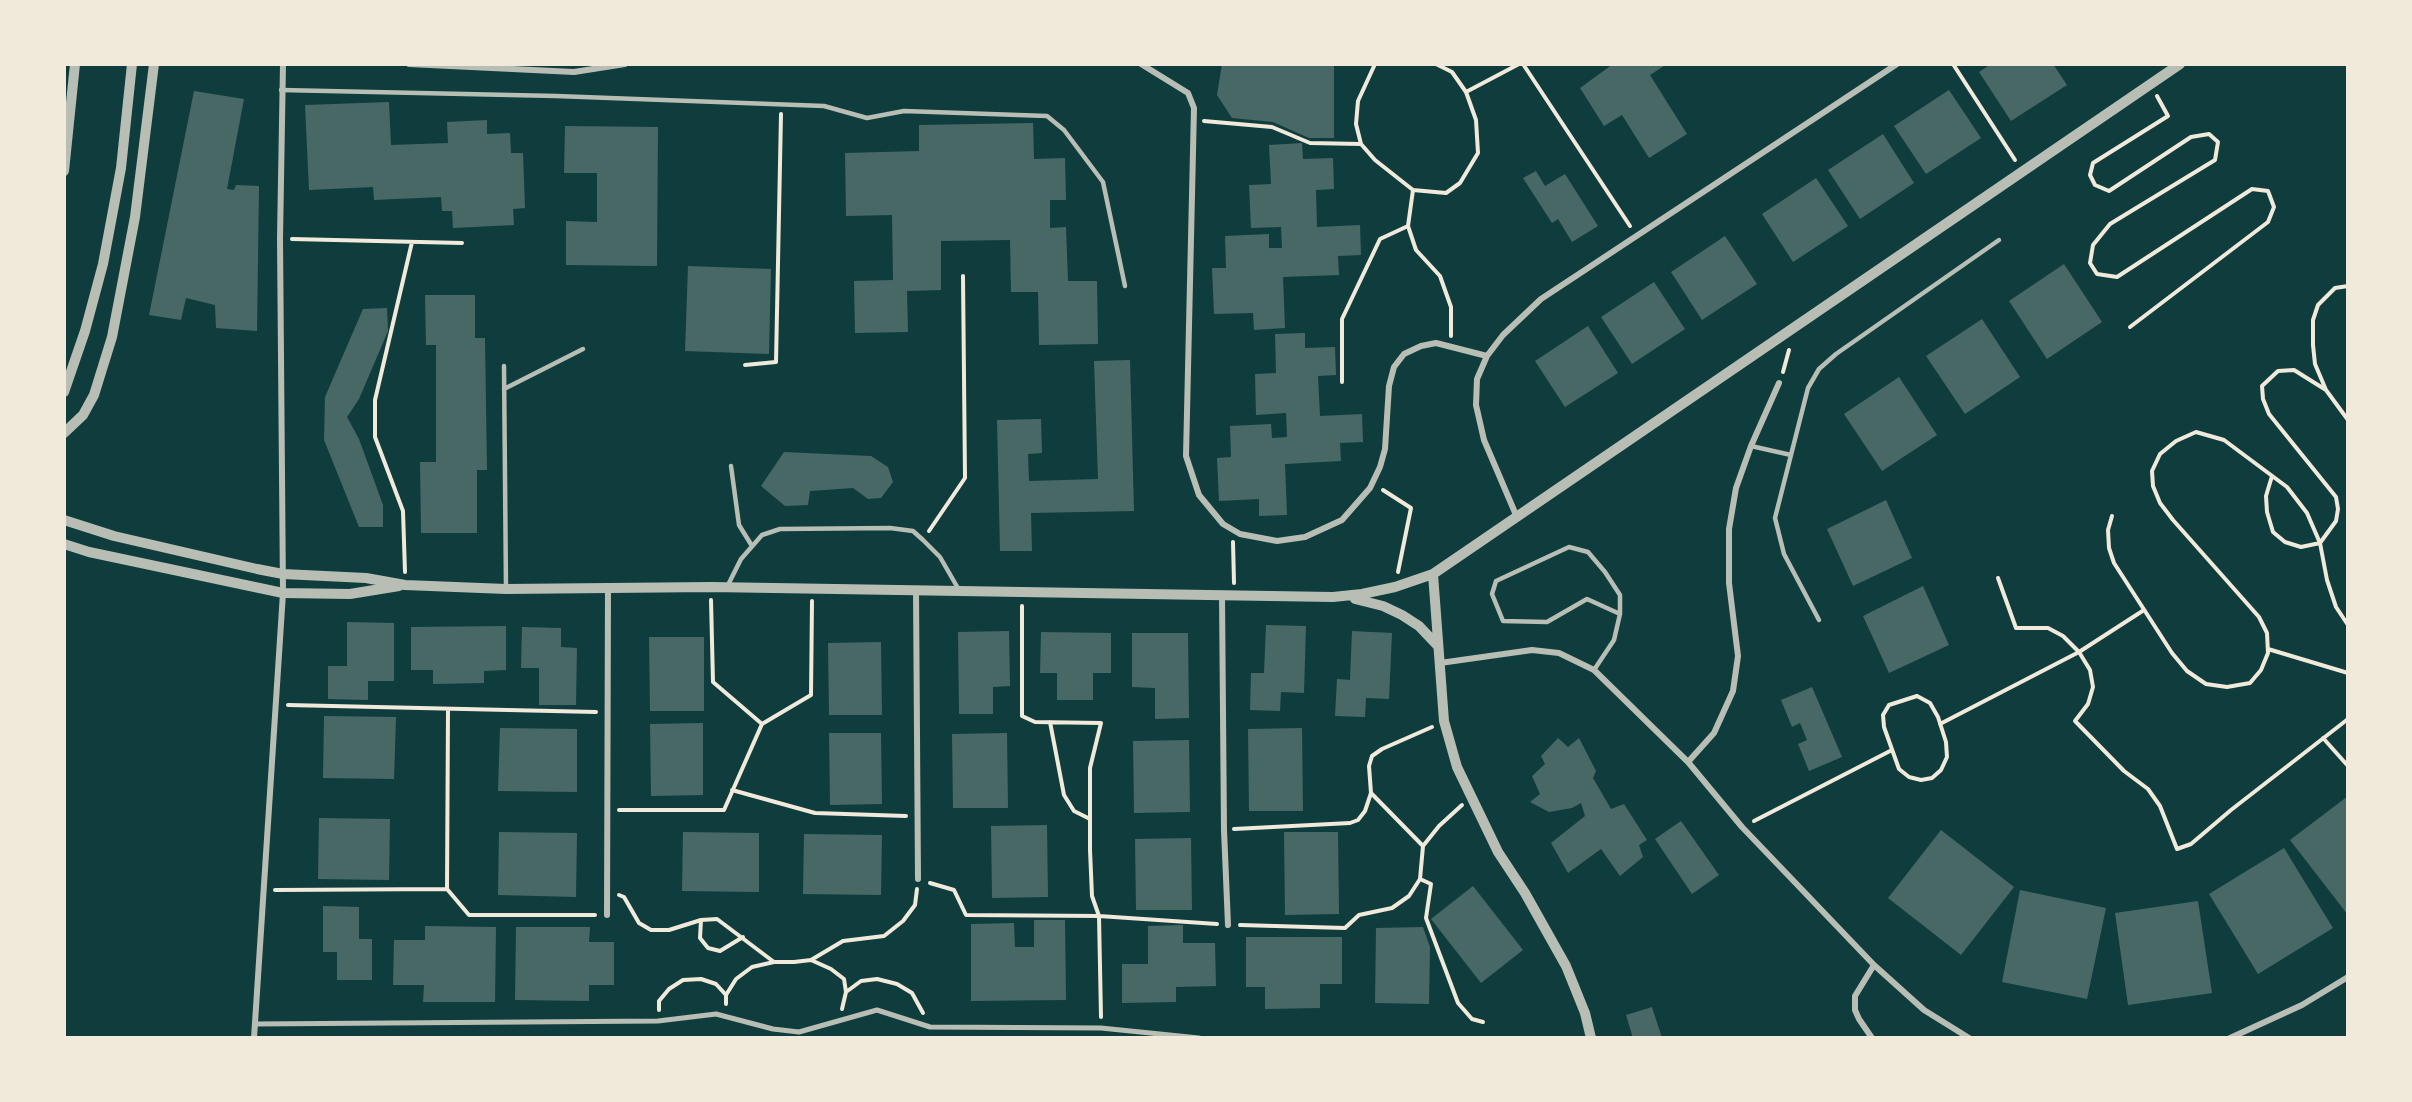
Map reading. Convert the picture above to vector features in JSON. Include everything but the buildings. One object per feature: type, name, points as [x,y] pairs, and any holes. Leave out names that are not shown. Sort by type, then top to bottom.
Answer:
[{"type":"street","points":[[64,171],[75,64]]},
{"type":"street","points":[[64,392],[85,331],[103,264],[121,168],[132,64]]},
{"type":"street","points":[[64,433],[83,415],[94,395],[112,337],[135,217],[154,64]]},
{"type":"street","points":[[254,1038],[283,593],[280,238],[283,64]]},
{"type":"street","points":[[409,64],[574,72],[625,64]]},
{"type":"street","points":[[1142,64],[1188,93],[1194,108],[1186,456],[1198,495],[1210,511],[1232,530],[1257,539],[1277,541],[1305,537],[1342,520],[1373,482],[1385,449],[1389,386],[1394,367],[1404,354],[1421,345],[1436,343],[1487,356]]},
{"type":"street","points":[[1516,515],[1478,425],[1476,405],[1477,379],[1487,356],[1515,321],[1541,299],[1635,234],[1897,64]]},
{"type":"street","points":[[64,519],[114,536],[283,574],[366,578],[405,585],[506,589],[728,587],[1333,597],[1395,587],[1433,574],[1516,515],[2180,64]]},
{"type":"street","points":[[1688,762],[1714,733],[1733,691],[1738,656],[1729,583],[1729,529],[1736,488],[1751,446],[1769,411],[1779,383]]},
{"type":"street","points":[[67,546],[283,593],[350,594],[405,585]]},
{"type":"street","points":[[1433,574],[1444,721],[1457,767],[1477,814],[1566,966],[1586,1013],[1591,1038]]},
{"type":"street","points":[[608,587],[608,915]]},
{"type":"street","points":[[916,590],[918,879]]},
{"type":"street","points":[[1222,595],[1224,830],[1228,925]]},
{"type":"street","points":[[1333,597],[1383,606],[1419,626],[1438,646]]},
{"type":"street","points":[[1440,663],[1532,650],[1559,653],[1594,670],[1688,762],[1742,827],[1874,965],[1924,1010],[1969,1038]]},
{"type":"street","points":[[1872,1038],[1855,1010],[1855,996],[1874,965]]},
{"type":"street","points":[[2230,1038],[2302,1005],[2348,977]]},
{"type":"street","points":[[255,1024],[658,1021],[716,1014],[773,1029],[799,1032],[856,1014],[877,1010],[930,1027],[1101,1028],[1198,1038]]},
{"type":"lane","points":[[281,90],[556,96],[824,106],[867,118],[904,111],[1047,116],[1064,130],[1103,182],[1125,286]]},
{"type":"lane","points":[[1819,620],[1784,554],[1776,530],[1776,518],[1808,388],[1819,369],[1999,240]]},
{"type":"lane","points":[[504,389],[583,349]]},
{"type":"lane","points":[[504,366],[506,589]]},
{"type":"lane","points":[[1751,446],[1791,455]]},
{"type":"lane","points":[[731,466],[739,525],[752,546]]},
{"type":"lane","points":[[728,587],[741,559],[762,535],[780,529],[890,528],[913,531],[940,558],[958,590]]},
{"type":"lane","points":[[1594,670],[1614,640],[1620,614],[1620,595],[1588,552],[1569,546],[1496,581],[1492,594],[1503,621],[1547,622],[1587,599],[1620,614]]},
{"type":"path","points":[[1376,64],[1358,101],[1356,124],[1361,144],[1375,160],[1413,190],[1446,193],[1460,183],[1478,153],[1476,120],[1467,92],[1452,72],[1436,64]]},
{"type":"path","points":[[1467,92],[1519,64]]},
{"type":"path","points":[[1523,64],[1635,234]]},
{"type":"path","points":[[1953,64],[2023,172]]},
{"type":"path","points":[[2130,327],[2268,222],[2274,207],[2268,191],[2252,189],[2117,277],[2097,274],[2090,263],[2093,245],[2110,224],[2215,160],[2218,142],[2209,134],[2191,137],[2109,191],[2096,185],[2090,175],[2093,163],[2168,116],[2151,85]]},
{"type":"path","points":[[746,365],[776,362],[781,105]]},
{"type":"path","points":[[1193,120],[1272,127],[1310,143],[1361,144]]},
{"type":"path","points":[[1413,190],[1408,225],[1416,250],[1440,276],[1451,308],[1451,346]]},
{"type":"path","points":[[1342,382],[1342,319],[1380,239],[1408,225]]},
{"type":"path","points":[[280,238],[462,243]]},
{"type":"path","points":[[405,585],[403,511],[375,437],[375,400],[412,242]]},
{"type":"path","points":[[922,540],[965,478],[963,276]]},
{"type":"path","points":[[2348,285],[2335,288],[2318,305],[2313,320],[2316,364],[2326,390],[2348,420]]},
{"type":"path","points":[[1779,383],[1796,326]]},
{"type":"path","points":[[2272,476],[2266,496],[2267,513],[2272,532],[2285,542],[2301,547],[2320,543],[2336,521],[2338,509],[2336,497],[2269,414],[2263,399],[2262,386],[2278,371],[2294,370],[2326,390]]},
{"type":"path","points":[[2112,516],[2108,530],[2109,548],[2114,563],[2172,654],[2187,671],[2206,684],[2227,687],[2250,683],[2261,670],[2268,649],[2267,633],[2259,617],[2160,503],[2153,486],[2152,471],[2160,454],[2176,441],[2196,432],[2211,434],[2224,440],[2287,487],[2307,513],[2320,543],[2327,579],[2336,607],[2348,625]]},
{"type":"path","points":[[1373,482],[1410,508],[1395,587]]},
{"type":"path","points":[[1232,530],[1234,595]]},
{"type":"path","points":[[1998,579],[2016,628],[2048,628],[2063,636],[2079,652],[2090,670],[2093,687],[2088,704],[2075,721],[2124,771],[2148,789],[2160,806],[2177,849],[2191,844],[2348,719]]},
{"type":"path","points":[[711,587],[713,682],[762,724]]},
{"type":"path","points":[[632,810],[724,810],[762,724],[811,695],[812,588]]},
{"type":"path","points":[[1022,591],[1022,716],[1035,722],[1101,723],[1090,768],[1092,896],[1100,916],[1101,1028]]},
{"type":"path","points":[[1940,724],[2079,652],[2144,610]]},
{"type":"path","points":[[2268,649],[2348,673]]},
{"type":"path","points":[[1917,696],[1930,703],[1946,741],[1947,757],[1941,770],[1932,778],[1921,780],[1909,777],[1899,769],[1892,750],[1884,727],[1883,715],[1889,705],[1917,696]]},
{"type":"path","points":[[276,705],[608,713]]},
{"type":"path","points":[[448,709],[447,888],[469,915],[608,915]]},
{"type":"path","points":[[1224,830],[1350,824],[1358,820],[1365,811],[1371,793],[1369,766],[1372,756],[1382,748],[1423,733],[1444,721]]},
{"type":"path","points":[[1050,722],[1064,795],[1074,811],[1090,819]]},
{"type":"path","points":[[2323,738],[2348,766]]},
{"type":"path","points":[[1742,827],[1892,750]]},
{"type":"path","points":[[732,790],[815,813],[896,816]]},
{"type":"path","points":[[1371,793],[1423,846]]},
{"type":"path","points":[[811,960],[843,941],[884,936],[903,921],[915,905],[918,879]]},
{"type":"path","points":[[1420,879],[1431,884],[1426,918],[1458,1003],[1472,1019],[1483,1022]]},
{"type":"path","points":[[263,890],[447,888]]},
{"type":"path","points":[[608,890],[624,897],[639,923],[651,930],[669,930],[701,920],[717,919],[774,962]]},
{"type":"path","points":[[701,920],[700,938],[708,948],[720,951],[743,937]]},
{"type":"path","points":[[726,1016],[726,995],[736,979],[752,968],[774,962],[811,960],[831,969],[844,980],[846,992],[839,1021]]},
{"type":"path","points":[[658,1021],[659,1001],[669,989],[683,980],[701,979],[716,984],[726,995]]},
{"type":"path","points":[[846,992],[861,981],[878,979],[897,984],[912,993],[930,1027]]}]
